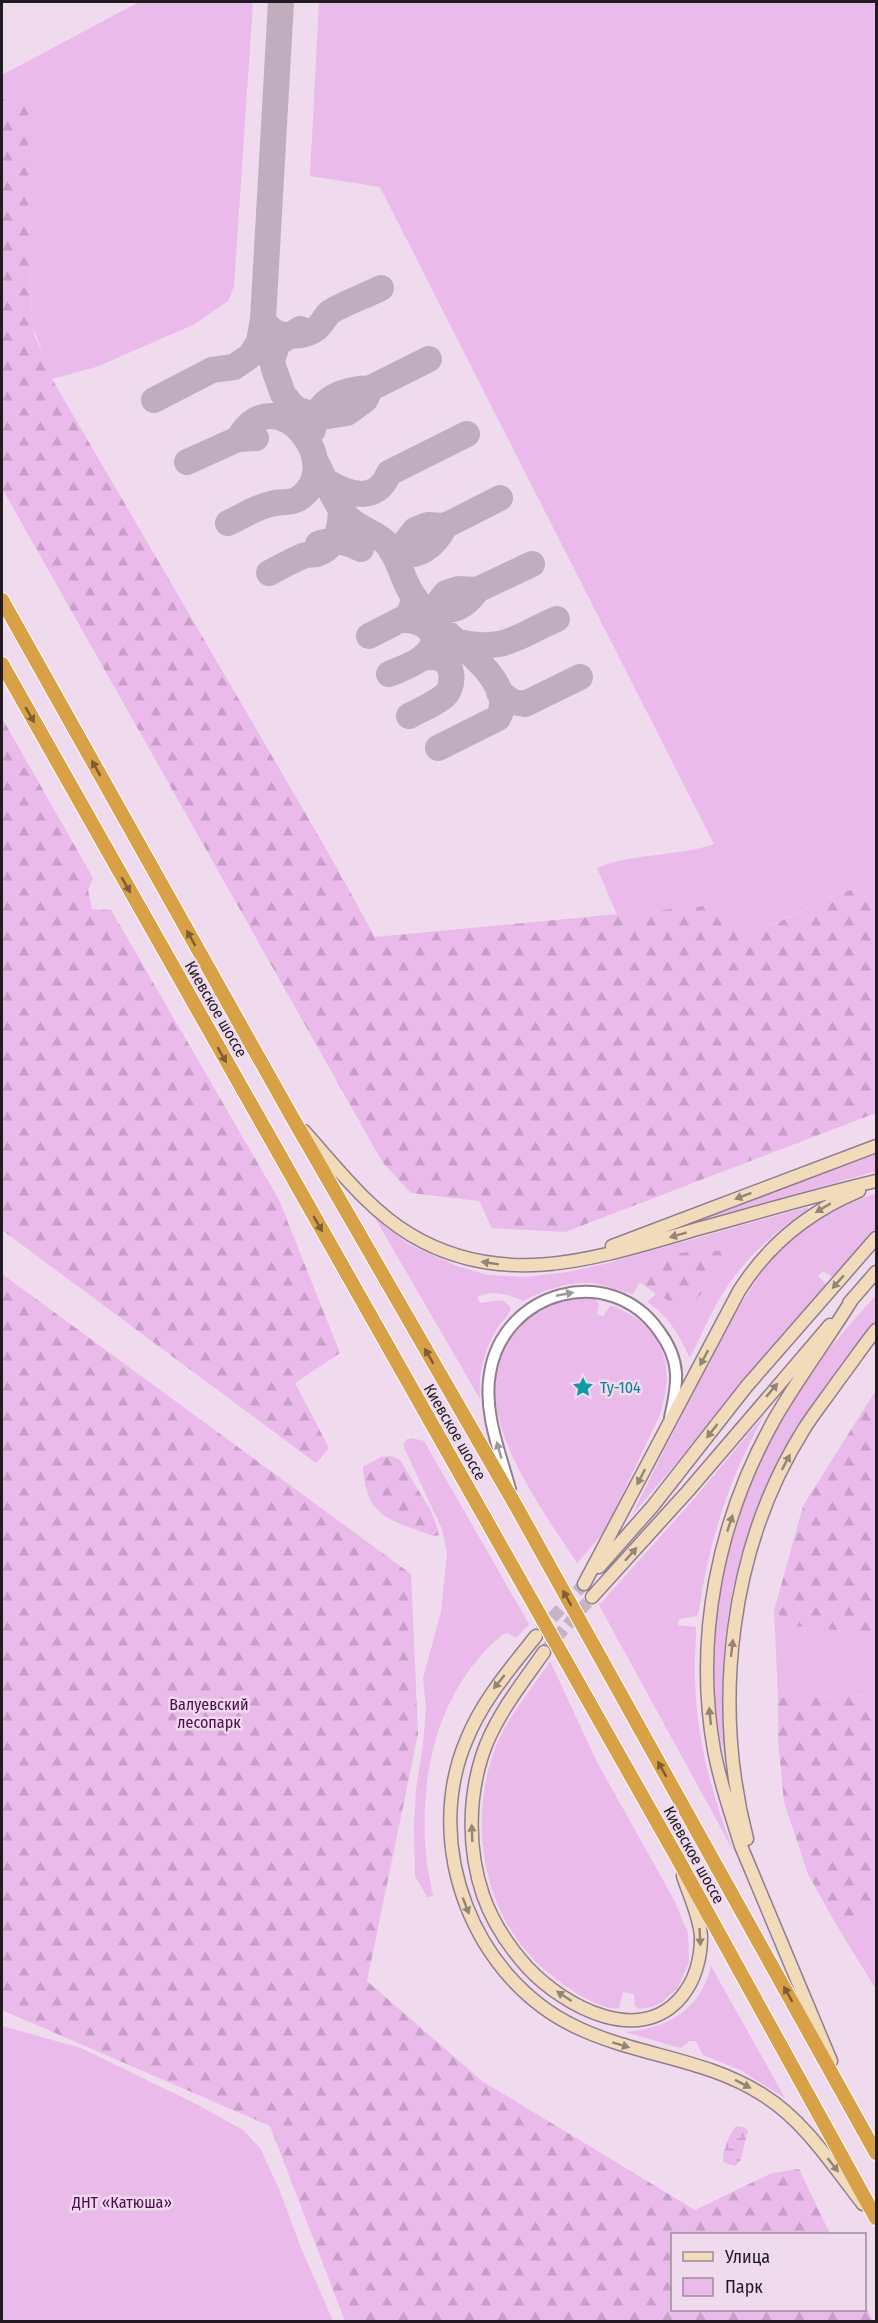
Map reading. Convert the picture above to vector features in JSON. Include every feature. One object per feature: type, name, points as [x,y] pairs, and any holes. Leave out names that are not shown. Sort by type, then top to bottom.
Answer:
[{"type":"highway","name":"Киевское шоссе","points":[[2,600],[292,1117],[516,1506],[876,2153]]},
{"type":"highway","name":"Киевское шоссе","points":[[2,664],[679,1861],[876,2219]]},
{"type":"main road","points":[[292,1117],[378,1211],[420,1239],[460,1257],[494,1264],[531,1266],[569,1262],[625,1250],[820,1194],[876,1183]]},
{"type":"main road","points":[[569,1262],[876,1146]]},
{"type":"main road","points":[[876,1183],[820,1210],[777,1244],[755,1265],[739,1291],[584,1584],[652,1507],[746,1387],[876,1238]]},
{"type":"main road","points":[[592,1597],[668,1514],[876,1272]]},
{"type":"main road","points":[[847,2100],[760,1892],[730,1813],[714,1748],[706,1665],[711,1602],[725,1539],[752,1465],[775,1419],[854,1298]]},
{"type":"main road","points":[[760,1892],[737,1797],[729,1721],[730,1662],[746,1568],[762,1514],[804,1429],[876,1330]]},
{"type":"main road","points":[[536,1636],[482,1707],[465,1743],[454,1787],[451,1816],[454,1864],[467,1909],[485,1946],[513,1981],[538,2004],[563,2021],[621,2046],[719,2073],[764,2096],[801,2126],[876,2219]]},
{"type":"main road","points":[[544,1652],[507,1705],[491,1734],[481,1759],[475,1786],[472,1836],[476,1869],[490,1911],[510,1944],[539,1978],[556,1992],[586,2009],[602,2016],[627,2021],[641,2020],[662,2013],[685,1993],[694,1976],[699,1957],[700,1929],[679,1861]]},
{"type":"street","points":[[516,1506],[490,1417],[489,1373],[495,1352],[504,1334],[517,1318],[540,1302],[564,1294],[597,1293],[623,1300],[646,1315],[666,1341],[675,1362],[675,1389],[668,1425]]},
{"type":"green space","points":[[139,2],[253,2],[234,286],[228,301],[193,325],[96,367],[52,379],[32,324],[28,107],[2,99],[2,75]]},
{"type":"green space","points":[[319,2],[876,2],[876,882],[838,894],[773,924],[730,929],[714,905],[617,915],[597,868],[624,860],[685,851],[714,844],[380,187],[310,176]]},
{"type":"green space","points":[[2,99],[28,106],[32,324],[35,337],[54,377],[52,379],[375,937],[714,905],[730,929],[774,924],[838,894],[876,882],[876,1113],[565,1232],[492,1228],[479,1201],[411,1193],[383,1163],[2,488]]},
{"type":"green space","points":[[2,718],[93,878],[88,890],[92,909],[111,910],[279,1200],[340,1353],[295,1383],[329,1448],[316,1463],[2,1230]]},
{"type":"green space","points":[[876,1152],[876,1171],[700,1221]]},
{"type":"green space","points":[[876,1193],[876,1230],[835,1279],[823,1271],[818,1276],[827,1286],[632,1515],[729,1327],[764,1270],[785,1245],[806,1228]]},
{"type":"green space","points":[[808,1207],[769,1239],[735,1275],[717,1303],[690,1358],[672,1326],[647,1302],[656,1294],[640,1282],[633,1294],[592,1283],[574,1283],[539,1293],[523,1301],[500,1293],[489,1293],[477,1297],[480,1303],[503,1300],[511,1308],[493,1336],[486,1353],[481,1370],[480,1399],[375,1218],[408,1244],[457,1266],[488,1275],[526,1277],[568,1272],[604,1264]]},
{"type":"green space","points":[[695,1251],[729,1251],[706,1288],[690,1307],[674,1305],[640,1281],[642,1273],[653,1257]]},
{"type":"green space","name":"Валуевский лесопарк","points":[[2,1274],[411,1574],[418,1734],[367,1981],[482,2081],[695,2210],[772,2173],[799,2169],[830,2233],[671,2233],[671,2311],[866,2311],[866,2306],[873,2321],[345,2321],[270,2126],[2,2010]]},
{"type":"green space","points":[[876,1295],[876,1321],[811,1407],[785,1451],[763,1496],[745,1543],[732,1592],[725,1644],[722,1700],[727,1763],[718,1724],[714,1655],[721,1584],[738,1514],[764,1448],[782,1416],[819,1362]]},
{"type":"green space","points":[[587,1298],[595,1299],[599,1303],[597,1315],[603,1316],[609,1307],[613,1306],[631,1315],[645,1326],[656,1338],[662,1352],[666,1367],[666,1384],[664,1401],[658,1419],[605,1531],[577,1563],[526,1482],[510,1451],[499,1419],[495,1388],[499,1358],[521,1323],[538,1311],[557,1303]]},
{"type":"green space","points":[[876,1390],[876,1634],[793,1626],[774,1611],[803,1506]]},
{"type":"green space","points":[[765,1414],[731,1485],[715,1534],[697,1616],[679,1619],[678,1625],[696,1627],[698,1723],[712,1788],[734,1852],[599,1605],[694,1499]]},
{"type":"green space","points":[[407,1439],[424,1441],[529,1624],[516,1638],[507,1633],[502,1635],[480,1657],[462,1681],[437,1735],[426,1795],[426,1856],[433,1896],[427,1897],[415,1876],[416,1789],[426,1708],[423,1678],[441,1612],[447,1553],[442,1529],[403,1445]]},
{"type":"green space","points":[[392,1456],[400,1460],[431,1511],[440,1535],[433,1536],[394,1521],[384,1515],[369,1497],[363,1467],[381,1457]]},
{"type":"green space","points":[[774,1611],[793,1626],[876,1634],[876,1695],[778,1698]]},
{"type":"green space","points":[[550,1661],[597,1762],[674,1900],[688,1933],[689,1962],[678,1988],[661,2003],[652,2007],[639,2009],[635,2005],[634,1994],[623,1992],[619,2008],[602,2006],[574,1992],[551,1975],[528,1953],[510,1928],[496,1900],[487,1870],[482,1838],[482,1807],[487,1776],[496,1746],[514,1713]]},
{"type":"green space","points":[[876,1695],[876,1901],[837,1926],[808,1874],[784,1802],[778,1740],[778,1698]]},
{"type":"green space","points":[[876,1901],[876,1989],[837,1926]]},
{"type":"green space","points":[[711,1966],[785,2098],[740,2070],[703,2055],[696,2041],[690,2041],[680,2048],[625,2032],[654,2027],[680,2014],[699,1994]]},
{"type":"green space","name":"ДНТ «Катюша»","points":[[2,2026],[81,2048],[196,2104],[243,2130],[260,2148],[333,2321],[2,2321]]},
{"type":"green space","points":[[736,2126],[744,2127],[748,2131],[740,2161],[735,2166],[723,2162],[723,2157],[726,2143]]},
{"type":"taxiway","points":[[281,2],[263,319],[267,326],[280,334],[287,336],[303,334],[317,328],[334,310],[381,288]]},
{"type":"taxiway","points":[[154,400],[212,370],[234,367],[250,356],[259,342],[263,319]]},
{"type":"taxiway","points":[[300,329],[278,343],[272,360],[274,369],[283,394],[291,404],[298,410],[322,417],[347,413],[365,400],[371,388],[429,359]]},
{"type":"taxiway","points":[[313,430],[319,410],[333,397],[351,390],[371,388]]},
{"type":"taxiway","points":[[228,523],[265,505],[298,499],[312,485],[315,467],[311,449],[301,432],[287,421],[271,416],[254,421],[238,439]]},
{"type":"taxiway","points":[[326,481],[352,493],[370,493],[384,483],[389,473],[467,434]]},
{"type":"taxiway","points":[[187,462],[238,439],[256,438]]},
{"type":"taxiway","points":[[315,460],[341,510],[356,524],[387,544],[418,603],[484,668],[494,680],[500,693],[502,706],[498,718],[438,748]]},
{"type":"taxiway","points":[[398,564],[403,545],[415,530],[428,525],[445,526],[500,498]]},
{"type":"taxiway","points":[[269,573],[305,555],[324,551],[330,546],[339,528],[341,507]]},
{"type":"taxiway","points":[[392,552],[409,554],[424,550],[436,540],[445,526]]},
{"type":"taxiway","points":[[318,544],[329,541],[340,542],[361,549]]},
{"type":"taxiway","points":[[431,630],[433,610],[446,593],[458,589],[477,590],[532,564]]},
{"type":"taxiway","points":[[424,609],[440,611],[454,609],[466,602],[477,590]]},
{"type":"taxiway","points":[[369,636],[408,616],[412,606]]},
{"type":"taxiway","points":[[458,642],[474,645],[499,644],[520,637],[557,619]]},
{"type":"taxiway","points":[[389,674],[419,660],[430,650],[433,643],[431,631],[426,627],[403,620]]},
{"type":"taxiway","points":[[409,716],[443,697],[451,684],[451,672],[442,659],[423,658]]},
{"type":"taxiway","points":[[499,692],[513,702],[525,704],[580,677]]},
{"type":"tunnel","points":[[540,1631],[584,1584]]},
{"type":"tunnel","points":[[544,1652],[592,1597]]},
{"type":"place","name":"Ту-104","points":[[583,1387]]}]
